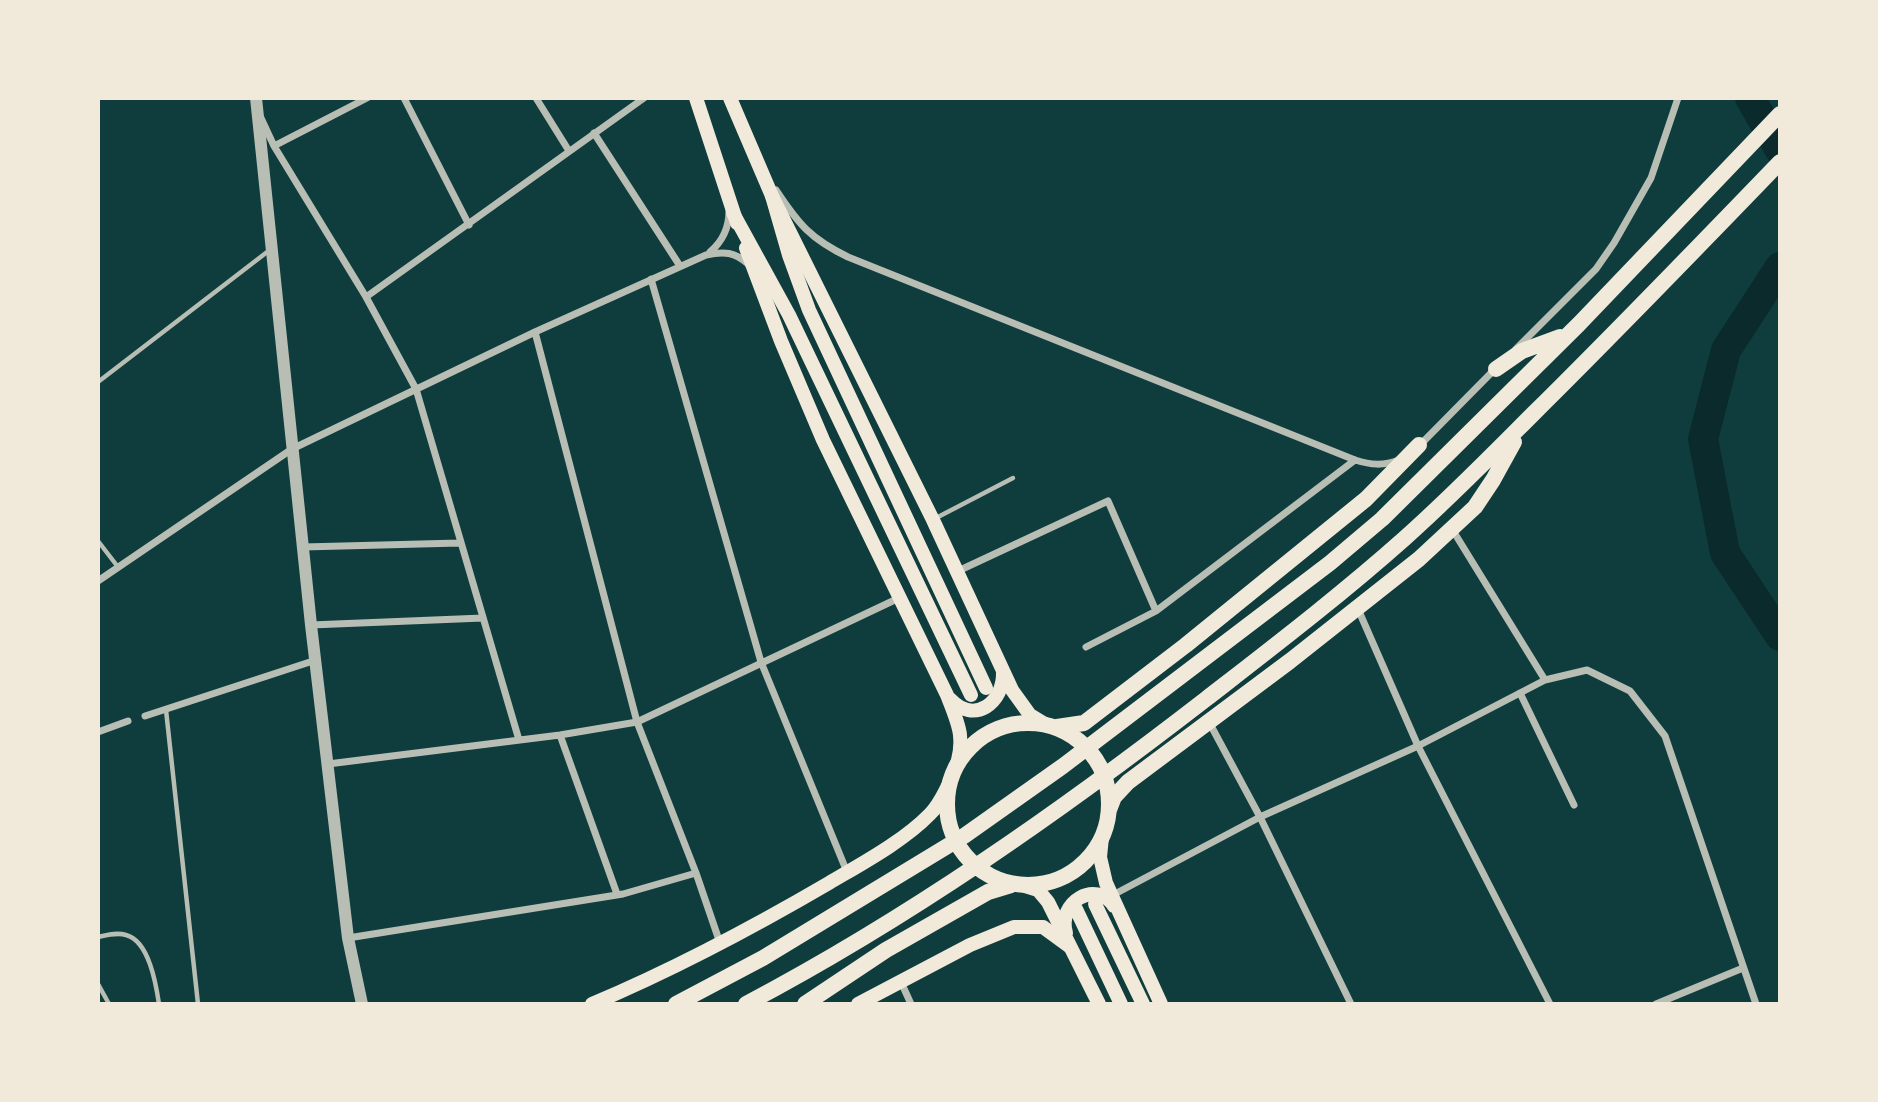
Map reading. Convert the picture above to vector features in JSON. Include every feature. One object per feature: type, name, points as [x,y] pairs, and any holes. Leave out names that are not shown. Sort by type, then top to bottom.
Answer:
[{"type":"highway","points":[[676,1004],[763,958],[884,885],[1016,800],[1276,605],[1382,519],[1606,297],[1780,114]]},
{"type":"highway","points":[[746,1004],[886,923],[1031,830],[1297,629],[1405,538],[1485,464],[1780,162]]},
{"type":"highway","points":[[1496,369],[1521,351],[1558,338],[1579,324]]},
{"type":"highway","points":[[806,1004],[886,950],[996,887],[1047,884],[1068,876],[1085,862],[1102,837],[1114,797],[1128,782],[1358,609],[1419,559],[1475,507],[1519,433],[1533,415]]},
{"type":"highway","points":[[1020,885],[984,873],[963,853],[956,841],[947,813],[947,798],[953,774],[971,747],[995,730],[1023,723],[1076,725],[1100,711],[1366,499],[1419,446]]},
{"type":"highway","points":[[1050,726],[1077,740],[1097,761],[1108,788],[1109,810]]},
{"type":"main road","points":[[592,1004],[721,945],[895,841],[931,814],[943,797],[961,747],[960,726],[947,695],[823,440],[781,341],[731,206],[696,98]]},
{"type":"main road","points":[[730,98],[772,196],[958,571],[1000,664],[1022,706],[1030,715],[1050,726]]},
{"type":"main road","points":[[772,196],[789,256],[809,310],[986,688]]},
{"type":"main road","points":[[731,206],[789,315],[971,695]]},
{"type":"main road","points":[[947,695],[957,707],[965,710],[974,710],[991,703],[1001,691],[1003,673],[1000,664]]},
{"type":"main road","points":[[1102,837],[1101,869],[1111,897],[1161,1004]]},
{"type":"main road","points":[[1020,885],[1043,895],[1072,947]]},
{"type":"main road","points":[[1099,1004],[1064,929],[1066,911],[1076,899],[1102,896],[1110,900],[1123,923]]},
{"type":"main road","points":[[1095,904],[1143,1004]]},
{"type":"main road","points":[[1076,909],[1121,1004]]},
{"type":"main road","points":[[858,1004],[990,935],[1014,927],[1044,927],[1072,947]]},
{"type":"street","points":[[274,146],[367,98]]},
{"type":"street","points":[[404,98],[469,225]]},
{"type":"street","points":[[536,98],[569,151]]},
{"type":"street","points":[[366,297],[644,98]]},
{"type":"street","points":[[756,156],[790,213],[822,245],[1355,460],[1385,465],[1402,459],[1419,446],[1597,269],[1651,178],[1678,98]]},
{"type":"street","points":[[257,103],[274,146],[366,297],[416,389],[519,740]]},
{"type":"street","points":[[257,103],[292,449],[348,938],[362,1004]]},
{"type":"street","points":[[594,133],[680,266]]},
{"type":"street","points":[[706,255],[721,241],[731,206]]},
{"type":"street","points":[[98,581],[292,449],[535,332],[706,255],[732,253],[749,264],[758,277]]},
{"type":"street","points":[[651,279],[761,662],[847,872]]},
{"type":"street","points":[[535,332],[636,722],[696,873],[721,945]]},
{"type":"street","points":[[1086,647],[1156,611],[1355,460]]},
{"type":"street","points":[[958,571],[1108,501],[1156,611]]},
{"type":"street","points":[[1452,528],[1545,680]]},
{"type":"street","points":[[303,547],[460,543]]},
{"type":"street","points":[[328,764],[560,735],[636,722],[900,598]]},
{"type":"street","points":[[1358,609],[1418,746],[1550,1004]]},
{"type":"street","points":[[312,625],[482,618]]},
{"type":"street","points":[[145,716],[316,660]]},
{"type":"street","points":[[1111,897],[1260,817],[1418,746],[1545,680],[1587,670],[1630,691],[1665,736],[1756,1004]]},
{"type":"street","points":[[1520,693],[1574,805]]},
{"type":"street","points":[[99,729],[128,721]]},
{"type":"street","points":[[1209,722],[1260,817],[1351,1004]]},
{"type":"street","points":[[560,735],[617,894]]},
{"type":"street","points":[[348,938],[617,894],[696,873]]},
{"type":"street","points":[[1656,1004],[1743,968]]},
{"type":"street","points":[[901,982],[911,1004]]},
{"type":"lane","points":[[98,382],[271,248]]},
{"type":"lane","points":[[933,520],[1013,478]]},
{"type":"lane","points":[[98,541],[118,567]]},
{"type":"lane","points":[[166,709],[198,1004]]},
{"type":"lane","points":[[98,937],[129,935],[143,948],[159,1004]]},
{"type":"lane","points":[[98,984],[109,1004]]},
{"type":"waterway","points":[[1750,98],[1780,150]]},
{"type":"waterway","points":[[1780,267],[1726,350],[1703,439],[1725,553],[1780,636]]}]
